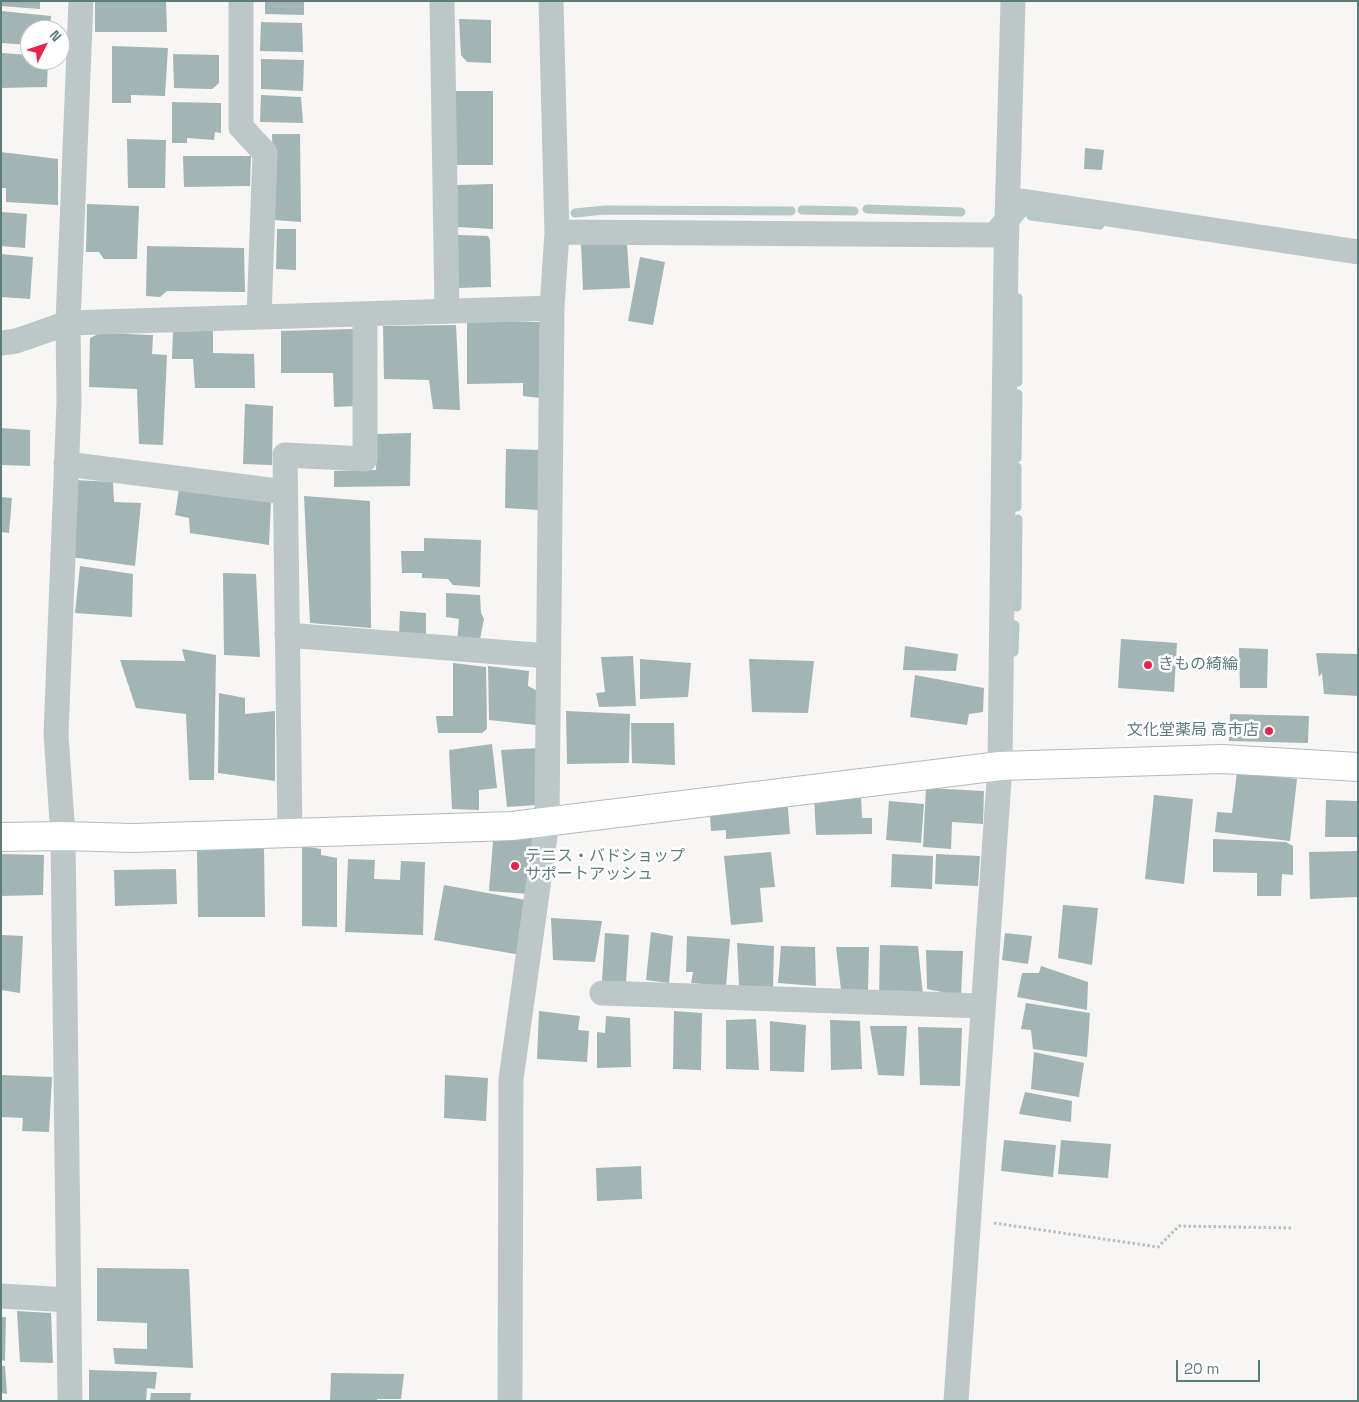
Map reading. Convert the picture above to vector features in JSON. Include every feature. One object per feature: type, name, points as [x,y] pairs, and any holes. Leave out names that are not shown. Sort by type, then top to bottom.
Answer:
[{"type":"street","points":[[70,1401],[63,836],[56,734],[68,402],[68,323],[81,1]]},
{"type":"street","points":[[241,1],[241,127],[265,153],[259,317]]},
{"type":"street","points":[[442,1],[447,311]]},
{"type":"street","points":[[510,1401],[511,1079],[547,822],[552,308],[557,235],[551,1]]},
{"type":"street","points":[[956,1401],[1000,766],[1006,220],[1013,1]]},
{"type":"street","points":[[557,235],[557,232],[995,235],[1022,201],[1358,252]]},
{"type":"street","points":[[1,343],[16,341],[68,323],[552,308]]},
{"type":"street","points":[[290,833],[285,455],[365,459],[365,314]]},
{"type":"street","points":[[66,464],[285,492]]},
{"type":"street","points":[[288,635],[548,656]]},
{"type":"street","points":[[1,837],[133,838],[512,826],[1000,766],[1222,759],[1358,767]]},
{"type":"street","points":[[602,993],[983,1006]]},
{"type":"street","points":[[1,1296],[69,1300]]},
{"type":"path","points":[[968,1219],[1158,1247],[1179,1226],[1291,1228]]},
{"type":"building","points":[[1,1],[40,1],[40,9],[1,6]]},
{"type":"building","points":[[95,1],[166,1],[167,32],[95,32]]},
{"type":"building","points":[[265,1],[304,1],[304,15],[265,14]]},
{"type":"building","points":[[1,11],[51,16],[51,20],[20,20],[20,44],[1,43]]},
{"type":"building","points":[[459,19],[491,20],[491,63],[467,62],[461,55]]},
{"type":"building","points":[[261,22],[302,23],[303,52],[260,51]]},
{"type":"building","points":[[112,46],[168,48],[165,96],[131,95],[131,103],[112,103]]},
{"type":"building","points":[[1,53],[20,54],[20,70],[48,70],[47,87],[1,88]]},
{"type":"building","points":[[173,54],[219,55],[219,83],[212,89],[174,88]]},
{"type":"building","points":[[261,59],[304,60],[303,91],[261,89]]},
{"type":"building","points":[[455,91],[493,91],[493,165],[455,165]]},
{"type":"building","points":[[261,95],[301,97],[303,123],[260,122]]},
{"type":"building","points":[[172,102],[221,103],[221,133],[215,132],[214,140],[187,138],[187,143],[172,143]]},
{"type":"building","points":[[272,134],[300,134],[301,222],[274,220]]},
{"type":"building","points":[[127,139],[166,140],[165,188],[128,188]]},
{"type":"building","points":[[1085,148],[1104,150],[1102,170],[1084,169]]},
{"type":"building","points":[[1,152],[58,159],[58,205],[6,202],[6,188],[1,188]]},
{"type":"building","points":[[183,156],[251,156],[250,186],[184,187]]},
{"type":"building","points":[[493,184],[493,229],[458,227],[457,185]]},
{"type":"building","points":[[87,204],[139,206],[137,259],[104,259],[99,252],[86,252]]},
{"type":"building","points":[[1,212],[27,214],[25,248],[1,246]]},
{"type":"building","points":[[277,229],[296,229],[296,270],[276,269]]},
{"type":"building","points":[[457,235],[488,236],[490,240],[491,287],[458,288]]},
{"type":"building","points":[[581,244],[627,244],[630,288],[583,290]]},
{"type":"building","points":[[147,246],[244,248],[245,292],[167,291],[160,297],[146,296]]},
{"type":"building","points":[[1,254],[33,257],[30,299],[1,297]]},
{"type":"building","points":[[640,257],[665,262],[653,325],[628,321]]},
{"type":"building","points":[[467,320],[541,322],[540,398],[523,396],[523,383],[467,384]]},
{"type":"building","points":[[456,325],[460,410],[433,409],[429,380],[384,379],[383,326]]},
{"type":"building","points":[[353,329],[355,406],[334,407],[333,373],[281,373],[281,331]]},
{"type":"building","points":[[173,331],[213,331],[213,353],[254,354],[255,388],[195,388],[193,359],[172,359]]},
{"type":"building","points":[[100,333],[153,335],[152,354],[167,355],[163,445],[139,444],[137,389],[89,387],[90,338]]},
{"type":"building","points":[[245,404],[273,406],[272,465],[243,464]]},
{"type":"building","points":[[1,428],[30,430],[30,466],[1,465]]},
{"type":"building","points":[[411,433],[410,486],[334,487],[334,471],[376,470],[377,434]]},
{"type":"building","points":[[506,449],[542,450],[539,510],[505,508]]},
{"type":"building","points":[[75,480],[113,482],[114,502],[141,503],[135,566],[71,557]]},
{"type":"building","points":[[180,482],[271,500],[269,545],[190,533],[189,518],[175,515]]},
{"type":"building","points":[[304,496],[370,501],[371,628],[310,623]]},
{"type":"building","points":[[1,497],[12,498],[9,533],[1,532]]},
{"type":"building","points":[[424,538],[481,540],[480,587],[453,585],[448,579],[422,578],[422,573],[402,573],[401,551],[424,551]]},
{"type":"building","points":[[80,566],[133,574],[132,617],[75,613]]},
{"type":"building","points":[[223,573],[256,574],[260,657],[224,655]]},
{"type":"building","points":[[446,593],[480,595],[481,613],[484,619],[479,644],[457,644],[459,619],[446,617]]},
{"type":"building","points":[[400,611],[426,613],[426,639],[399,637]]},
{"type":"building","name":"きもの綺綸","points":[[1121,639],[1177,643],[1174,692],[1118,688]]},
{"type":"building","points":[[905,646],[958,654],[956,671],[903,670]]},
{"type":"building","points":[[1239,648],[1268,649],[1267,688],[1240,688]]},
{"type":"building","points":[[182,649],[216,655],[214,780],[189,780],[186,714],[136,708],[120,660],[185,661]]},
{"type":"building","points":[[1316,653],[1358,654],[1358,696],[1324,694],[1322,673],[1319,677]]},
{"type":"building","points":[[633,656],[636,706],[599,707],[596,693],[605,692],[601,657]]},
{"type":"building","points":[[640,659],[691,663],[688,697],[640,699]]},
{"type":"building","points":[[749,659],[814,661],[808,713],[752,712]]},
{"type":"building","points":[[453,663],[486,667],[487,729],[482,733],[438,733],[436,716],[453,716]]},
{"type":"building","points":[[488,666],[529,671],[528,686],[540,692],[536,725],[489,720]]},
{"type":"building","points":[[915,675],[984,688],[983,712],[969,714],[967,725],[910,717]]},
{"type":"building","points":[[219,693],[245,698],[245,714],[275,711],[275,781],[218,773]]},
{"type":"building","points":[[566,711],[630,714],[629,763],[567,764]]},
{"type":"building","name":"文化堂薬局 高市店","points":[[1230,714],[1309,716],[1308,743],[1229,741]]},
{"type":"building","points":[[631,723],[674,723],[675,765],[632,763]]},
{"type":"building","points":[[492,744],[497,788],[479,790],[479,810],[452,809],[449,750]]},
{"type":"building","points":[[539,748],[536,805],[507,807],[501,750]]},
{"type":"building","points":[[1237,772],[1297,779],[1290,841],[1215,832],[1217,812],[1232,813]]},
{"type":"building","points":[[926,788],[984,791],[983,824],[952,822],[951,849],[923,847]]},
{"type":"building","points":[[861,795],[862,818],[872,818],[872,834],[816,835],[814,796]]},
{"type":"building","points":[[1154,795],[1193,799],[1184,884],[1145,879]]},
{"type":"building","points":[[787,797],[790,834],[726,839],[726,830],[711,831],[709,803]]},
{"type":"building","points":[[1326,800],[1358,801],[1358,837],[1325,837]]},
{"type":"building","points":[[889,801],[924,804],[921,843],[886,840]]},
{"type":"building","points":[[494,829],[534,832],[529,894],[489,891]]},
{"type":"building","points":[[1213,839],[1286,842],[1293,846],[1293,875],[1282,874],[1281,896],[1257,896],[1257,873],[1213,872]]},
{"type":"building","points":[[302,846],[321,849],[321,855],[337,858],[337,927],[302,926]]},
{"type":"building","points":[[197,849],[264,849],[265,917],[198,917]]},
{"type":"building","points":[[1358,851],[1358,897],[1310,899],[1309,852]]},
{"type":"building","points":[[771,852],[775,887],[760,888],[763,922],[731,925],[724,856]]},
{"type":"building","points":[[1,854],[44,855],[43,895],[1,896]]},
{"type":"building","points":[[892,854],[933,856],[932,889],[891,887]]},
{"type":"building","points":[[936,854],[980,856],[978,886],[935,884]]},
{"type":"building","points":[[348,859],[375,860],[374,879],[400,880],[401,861],[425,862],[423,935],[345,932]]},
{"type":"building","points":[[176,869],[177,904],[115,906],[114,870]]},
{"type":"building","points":[[444,885],[531,901],[521,955],[434,940]]},
{"type":"building","points":[[1063,905],[1098,908],[1092,965],[1058,958]]},
{"type":"building","points":[[551,918],[602,921],[595,962],[553,960]]},
{"type":"building","points":[[651,932],[673,936],[669,983],[646,980]]},
{"type":"building","points":[[605,933],[629,935],[626,983],[602,981]]},
{"type":"building","points":[[1005,933],[1032,936],[1028,964],[1002,960]]},
{"type":"building","points":[[1,935],[23,936],[20,993],[1,990]]},
{"type":"building","points":[[687,936],[730,939],[726,986],[691,983],[693,972],[686,972]]},
{"type":"building","points":[[737,943],[774,946],[773,989],[739,986]]},
{"type":"building","points":[[880,945],[918,946],[923,995],[879,997]]},
{"type":"building","points":[[781,946],[815,947],[816,986],[778,983]]},
{"type":"building","points":[[836,947],[869,947],[868,991],[841,990]]},
{"type":"building","points":[[926,950],[963,951],[961,996],[927,989]]},
{"type":"building","points":[[1041,966],[1088,982],[1087,1010],[1017,997],[1022,973],[1039,973]]},
{"type":"building","points":[[1026,1003],[1090,1013],[1087,1057],[1033,1049],[1031,1030],[1021,1029]]},
{"type":"building","points":[[539,1011],[580,1016],[578,1030],[589,1031],[587,1062],[537,1059]]},
{"type":"building","points":[[674,1011],[702,1013],[701,1070],[673,1069]]},
{"type":"building","points":[[606,1016],[630,1018],[631,1067],[597,1068],[597,1032],[605,1033]]},
{"type":"building","points":[[756,1019],[759,1070],[726,1069],[726,1020]]},
{"type":"building","points":[[830,1020],[860,1021],[862,1069],[831,1070]]},
{"type":"building","points":[[770,1021],[806,1025],[804,1072],[770,1071]]},
{"type":"building","points":[[870,1026],[907,1026],[904,1076],[878,1075]]},
{"type":"building","points":[[918,1027],[962,1028],[960,1086],[920,1085]]},
{"type":"building","points":[[1034,1052],[1084,1063],[1079,1097],[1031,1089]]},
{"type":"building","points":[[1,1075],[52,1077],[49,1132],[22,1131],[23,1118],[1,1117]]},
{"type":"building","points":[[445,1075],[488,1078],[486,1121],[444,1118]]},
{"type":"building","points":[[1025,1092],[1072,1101],[1071,1122],[1019,1114]]},
{"type":"building","points":[[1004,1140],[1056,1145],[1053,1177],[1001,1171]]},
{"type":"building","points":[[1061,1140],[1111,1144],[1108,1178],[1058,1174]]},
{"type":"building","points":[[641,1166],[642,1199],[597,1201],[596,1168]]},
{"type":"building","points":[[97,1268],[189,1269],[193,1368],[115,1364],[113,1348],[147,1349],[147,1323],[97,1321]]},
{"type":"building","points":[[17,1311],[51,1313],[53,1363],[20,1362]]},
{"type":"building","points":[[1,1317],[6,1317],[5,1361],[1,1360]]},
{"type":"building","points":[[1,1366],[5,1366],[7,1394],[1,1393]]},
{"type":"building","points":[[89,1370],[157,1372],[155,1389],[147,1388],[146,1401],[89,1401]]},
{"type":"building","points":[[331,1373],[404,1374],[401,1399],[330,1401]]},
{"type":"building","points":[[151,1393],[191,1393],[190,1401],[150,1401]]},
{"type":"waterway","points":[[867,209],[961,212]]},
{"type":"waterway","points":[[575,213],[605,210],[791,211]]},
{"type":"waterway","points":[[802,210],[854,211]]},
{"type":"waterway","points":[[1031,216],[1100,225]]},
{"type":"waterway","points":[[1018,298],[1018,382]]},
{"type":"waterway","points":[[1017,458],[1018,394]]},
{"type":"waterway","points":[[1017,467],[1017,507]]},
{"type":"waterway","points":[[1017,607],[1018,519]]},
{"type":"waterway","points":[[1014,652],[1015,625]]},
{"type":"place","name":"きもの綺綸","points":[[1148,665]]},
{"type":"place","name":"文化堂薬局 高市店","points":[[1269,731]]},
{"type":"place","name":"テニス・バドショップ サポートアッシュ","points":[[515,866]]}]
